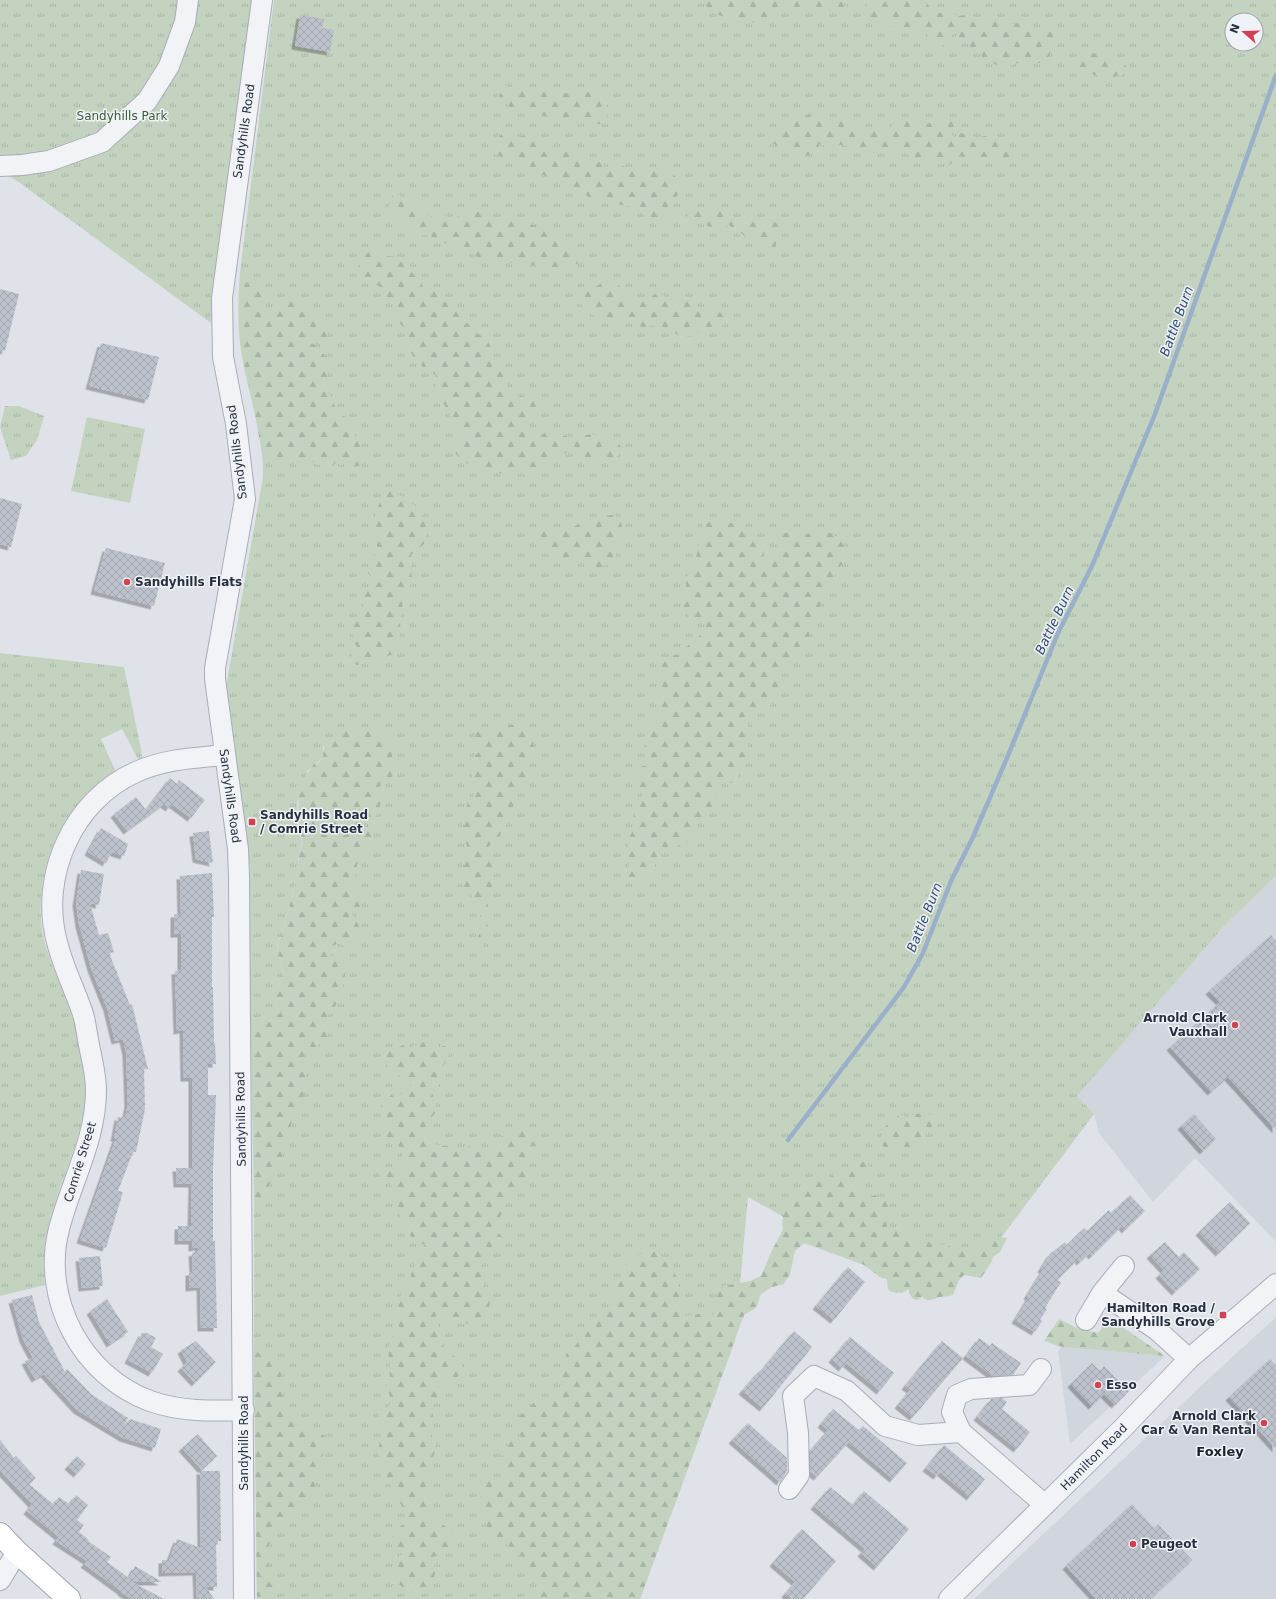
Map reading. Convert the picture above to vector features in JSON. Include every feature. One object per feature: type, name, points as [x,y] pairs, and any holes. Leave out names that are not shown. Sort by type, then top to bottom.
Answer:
[{"type":"main road","points":[[0,1534],[17,1552],[69,1599]]},
{"type":"street","points":[[0,166],[22,165],[49,161],[102,142],[146,100],[169,66],[185,22],[188,0]]},
{"type":"street","name":"Sandyhills Road","points":[[244,1599],[244,1410],[239,878],[238,849],[217,702],[215,668],[245,499],[236,424],[223,357],[222,298],[262,0]]},
{"type":"street","name":"Comrie Street","points":[[225,755],[166,762],[146,768],[126,777],[104,792],[88,810],[73,830],[58,861],[52,895],[54,929],[60,952],[83,1016],[96,1077],[96,1090],[92,1129],[59,1229],[55,1265],[57,1288],[68,1324],[77,1341],[89,1357],[111,1378],[138,1396],[171,1407],[201,1411],[244,1410]]},
{"type":"street","points":[[1086,1320],[1102,1293],[1124,1266]]},
{"type":"street","name":"Hamilton Road","points":[[949,1599],[1124,1427],[1189,1359],[1276,1284]]},
{"type":"street","points":[[1102,1293],[1157,1330],[1189,1359]]},
{"type":"street","points":[[1041,1369],[1030,1385],[971,1389],[957,1395],[952,1412],[961,1432],[1044,1505]]},
{"type":"street","points":[[789,1490],[799,1475],[798,1433],[793,1396],[814,1376],[847,1391],[885,1426],[918,1435],[961,1432]]},
{"type":"street","points":[[0,1580],[17,1552]]},
{"type":"shaded area","points":[[1276,876],[1276,1242],[1195,1158],[1153,1202],[1099,1133],[1094,1114],[1076,1096],[1225,925]]},
{"type":"shaded area","points":[[1276,1317],[1276,1599],[974,1599],[1216,1372]]},
{"type":"shaded area","points":[[1062,1347],[1165,1356],[1070,1444],[1058,1351]]},
{"type":"green space","name":"Sandyhills Park","points":[[0,0],[253,0],[211,323],[20,183],[0,171]]},
{"type":"green space","points":[[274,0],[1276,0],[1276,876],[1225,925],[1077,1096],[1094,1114],[982,1263],[830,1243],[748,1197],[735,1341],[640,1599],[257,1599],[254,1350],[254,1176],[336,739],[323,747],[323,758],[308,770],[297,804],[299,832],[302,842],[298,861],[301,874],[299,883],[294,887],[283,932],[277,942],[284,977],[277,986],[275,999],[281,1014],[271,1019],[267,1024],[256,1016],[250,1016],[250,867],[226,687],[263,477],[263,462],[259,432],[240,346],[238,314],[240,272]]},
{"type":"green space","points":[[700,0],[841,0],[846,7],[840,13],[808,8],[796,11],[782,9],[766,21],[741,24],[716,14],[707,7],[705,1]]},
{"type":"green space","points":[[888,0],[925,0],[930,8],[930,13],[952,13],[957,16],[965,15],[968,18],[1005,21],[1012,24],[1017,23],[1027,25],[1032,31],[1040,31],[1043,26],[1050,23],[1061,31],[1063,37],[1057,45],[1052,46],[1050,55],[1044,63],[1034,63],[1026,67],[1017,63],[1009,66],[997,65],[984,59],[980,54],[974,51],[968,44],[958,38],[956,32],[945,45],[935,49],[926,33],[912,31],[907,28],[889,26],[885,21],[877,19],[871,21],[867,19],[865,8],[868,3],[873,1],[883,3]]},
{"type":"green space","points":[[1105,49],[1110,51],[1113,59],[1121,60],[1126,66],[1121,76],[1116,76],[1108,82],[1103,82],[1096,75],[1089,73],[1085,69],[1082,71],[1074,65],[1074,60],[1080,52],[1092,52],[1096,54]]},
{"type":"green space","points":[[506,85],[515,89],[525,87],[538,91],[541,90],[545,93],[575,93],[579,95],[595,90],[600,92],[608,101],[605,108],[608,111],[607,119],[599,124],[589,121],[584,124],[533,112],[528,113],[516,110],[502,100],[500,96],[501,87]]},
{"type":"green space","points":[[809,115],[819,117],[827,129],[835,122],[842,119],[849,121],[857,129],[881,128],[889,132],[896,121],[900,119],[910,118],[927,124],[947,116],[957,119],[955,129],[947,133],[955,137],[960,133],[966,134],[969,139],[991,135],[998,139],[999,144],[1005,149],[1009,149],[1016,153],[1015,161],[1006,163],[999,159],[981,161],[969,160],[960,156],[949,165],[912,158],[903,150],[882,148],[878,151],[867,153],[834,143],[827,146],[819,144],[815,151],[810,155],[798,156],[785,151],[773,143],[771,140],[773,136],[771,132],[775,127],[780,128],[784,132],[792,120]]},
{"type":"green space","points":[[501,135],[517,138],[526,136],[547,143],[552,145],[556,150],[580,155],[586,159],[598,161],[604,165],[603,170],[609,171],[624,166],[631,169],[637,167],[644,170],[649,167],[663,170],[672,174],[682,184],[679,194],[672,201],[674,208],[670,218],[662,221],[653,220],[646,217],[633,207],[593,200],[581,192],[575,191],[573,186],[567,187],[557,179],[522,166],[510,159],[495,155],[493,150],[494,144]]},
{"type":"green space","points":[[393,194],[397,194],[410,203],[413,201],[427,214],[433,217],[446,215],[453,220],[459,216],[460,210],[463,208],[479,212],[488,218],[510,221],[519,225],[527,223],[545,229],[553,238],[562,239],[566,245],[580,249],[585,255],[579,264],[570,263],[564,267],[556,268],[523,264],[519,261],[514,263],[486,257],[478,257],[463,248],[440,242],[431,236],[418,234],[411,230],[408,224],[398,219],[396,215],[390,211],[389,205],[392,201],[391,198]]},
{"type":"green space","points":[[702,207],[703,210],[716,210],[724,207],[728,208],[733,215],[734,221],[758,222],[762,231],[766,229],[767,225],[775,222],[782,225],[784,228],[781,235],[777,237],[776,244],[772,249],[766,250],[759,247],[754,239],[746,237],[737,228],[734,229],[729,225],[720,231],[687,217],[687,214],[692,212],[693,208]]},
{"type":"green space","points":[[371,252],[382,253],[387,256],[404,257],[409,262],[412,273],[420,279],[423,288],[432,289],[446,302],[454,305],[459,311],[458,315],[474,328],[478,334],[486,338],[492,351],[493,365],[507,369],[507,389],[514,394],[542,401],[542,407],[539,415],[533,419],[519,422],[523,427],[523,433],[533,437],[552,431],[568,437],[592,434],[599,436],[609,444],[615,442],[619,443],[621,448],[618,456],[614,458],[603,456],[599,462],[596,462],[579,458],[570,450],[563,455],[554,455],[545,458],[536,470],[516,472],[510,470],[504,474],[499,473],[495,469],[484,470],[475,465],[465,463],[456,454],[456,451],[457,446],[460,443],[467,441],[456,430],[450,412],[438,395],[436,375],[423,367],[410,350],[407,329],[401,325],[396,317],[398,306],[383,297],[379,286],[369,283],[360,276],[359,264],[361,258],[363,255]]},
{"type":"green space","points":[[611,279],[618,284],[620,287],[620,292],[628,296],[628,300],[642,298],[647,300],[655,294],[661,294],[674,302],[690,302],[699,308],[704,307],[711,311],[721,313],[726,319],[722,326],[715,331],[699,331],[692,336],[680,336],[669,329],[660,329],[652,325],[649,327],[643,327],[633,323],[621,322],[615,319],[608,321],[601,319],[594,316],[581,304],[580,300],[582,292],[584,285],[588,283],[592,283],[597,286],[606,280]]},
{"type":"green space","points":[[240,281],[254,284],[260,294],[264,296],[265,299],[263,305],[273,307],[276,301],[299,299],[317,315],[324,325],[328,326],[328,333],[323,341],[314,337],[311,339],[311,343],[316,346],[326,357],[325,361],[329,372],[324,383],[326,384],[326,390],[331,396],[336,410],[348,419],[350,426],[356,432],[355,437],[360,443],[361,449],[365,451],[364,461],[360,466],[353,467],[346,463],[341,465],[336,462],[333,466],[318,465],[313,462],[307,464],[296,457],[290,458],[262,454],[253,401],[243,356],[239,319]]},
{"type":"green space","points":[[5,406],[19,406],[44,416],[37,440],[26,456],[11,460],[0,427]]},
{"type":"green space","points":[[87,417],[145,429],[130,503],[71,491]]},
{"type":"green space","points":[[390,491],[410,500],[413,505],[423,509],[422,519],[429,525],[424,544],[411,555],[411,572],[413,581],[403,598],[402,613],[399,621],[400,632],[395,654],[375,661],[366,659],[361,664],[357,665],[351,663],[351,653],[358,647],[353,638],[353,625],[355,619],[361,615],[360,613],[363,606],[361,598],[369,588],[380,582],[368,573],[377,546],[374,537],[376,511],[381,500]]},
{"type":"green space","points":[[614,515],[620,520],[623,531],[622,539],[615,549],[615,561],[611,564],[593,567],[583,562],[561,563],[551,559],[540,538],[543,531],[547,529],[557,530],[574,527],[583,521]]},
{"type":"green space","points":[[719,521],[733,523],[752,532],[758,537],[766,549],[761,558],[760,568],[762,565],[774,559],[774,551],[779,544],[781,536],[789,532],[808,534],[822,531],[829,532],[840,540],[849,550],[846,560],[837,571],[834,580],[817,609],[807,641],[796,653],[787,667],[779,674],[780,679],[772,704],[768,707],[754,711],[750,715],[740,719],[747,724],[750,733],[747,741],[749,748],[737,779],[733,783],[725,781],[721,782],[709,814],[704,818],[693,821],[695,833],[692,840],[675,847],[668,847],[658,856],[655,866],[645,877],[640,881],[631,883],[628,881],[626,876],[629,864],[629,841],[635,826],[634,808],[637,801],[644,794],[637,789],[636,772],[642,766],[647,766],[654,762],[645,752],[645,746],[649,739],[647,732],[649,726],[653,721],[660,718],[657,703],[660,669],[663,662],[674,655],[680,654],[706,630],[705,622],[690,618],[683,609],[686,581],[688,574],[695,564],[699,542],[703,535],[702,527],[704,523]]},
{"type":"green space","points":[[0,653],[124,667],[143,759],[139,761],[122,729],[101,739],[116,772],[68,819],[53,845],[48,861],[44,877],[41,910],[44,940],[79,1038],[86,1078],[86,1091],[80,1128],[51,1216],[47,1234],[44,1260],[45,1285],[0,1296]]},
{"type":"green space","points":[[503,724],[524,727],[532,733],[534,747],[522,766],[527,773],[523,781],[516,786],[511,815],[507,824],[490,846],[482,852],[493,866],[494,875],[493,884],[487,898],[484,941],[483,946],[480,948],[477,946],[481,931],[479,905],[463,887],[462,882],[462,872],[470,853],[465,839],[464,821],[468,800],[474,796],[472,761],[480,750],[473,744],[474,736],[478,731],[493,731],[498,726]]},
{"type":"green space","points":[[368,727],[381,731],[392,743],[392,761],[395,769],[392,777],[381,779],[380,788],[384,791],[385,798],[380,805],[380,810],[375,817],[362,818],[363,827],[373,835],[374,842],[370,849],[361,851],[353,890],[362,902],[358,909],[351,913],[356,919],[360,930],[353,944],[345,947],[339,943],[330,947],[332,958],[339,962],[344,962],[346,965],[342,992],[328,1016],[332,1023],[328,1035],[319,1044],[319,1053],[312,1061],[307,1059],[305,1056],[298,1059],[307,1072],[303,1099],[290,1126],[288,1140],[282,1149],[282,1158],[279,1170],[269,1185],[268,1190],[259,1199],[254,1196],[250,1016],[256,1016],[267,1024],[276,1014],[281,1014],[274,999],[277,986],[284,977],[277,942],[283,932],[294,887],[299,883],[299,852],[302,844],[298,810],[300,791],[303,782],[314,764],[317,764],[323,758],[323,751],[326,743],[330,739],[340,730],[360,730]]},
{"type":"green space","points":[[431,1041],[437,1043],[439,1047],[445,1046],[449,1052],[448,1060],[440,1068],[439,1085],[432,1093],[436,1106],[435,1113],[430,1119],[425,1121],[430,1129],[429,1137],[437,1145],[449,1146],[455,1149],[472,1146],[492,1149],[499,1138],[511,1130],[525,1128],[538,1132],[538,1139],[534,1146],[530,1145],[524,1186],[517,1194],[508,1196],[503,1213],[489,1229],[501,1236],[505,1243],[494,1250],[484,1250],[487,1261],[475,1270],[481,1273],[485,1278],[483,1287],[490,1294],[487,1313],[484,1318],[474,1323],[456,1322],[435,1316],[444,1342],[442,1351],[454,1356],[462,1365],[460,1373],[456,1379],[449,1382],[441,1382],[437,1397],[432,1405],[432,1436],[435,1443],[435,1451],[428,1475],[430,1521],[439,1523],[450,1530],[452,1534],[452,1545],[447,1552],[432,1557],[435,1572],[433,1581],[428,1588],[420,1592],[412,1592],[395,1581],[394,1566],[402,1553],[395,1549],[390,1542],[396,1530],[409,1519],[384,1474],[384,1464],[379,1455],[379,1445],[383,1428],[378,1419],[379,1415],[392,1403],[386,1386],[387,1379],[390,1377],[390,1360],[388,1352],[389,1345],[399,1328],[398,1314],[401,1294],[411,1283],[411,1274],[425,1245],[413,1240],[409,1234],[408,1228],[403,1223],[397,1209],[391,1184],[381,1178],[379,1174],[382,1170],[388,1168],[406,1170],[402,1157],[407,1149],[389,1143],[385,1138],[385,1128],[388,1120],[382,1113],[381,1105],[392,1094],[402,1094],[411,1091],[410,1082],[396,1074],[384,1062],[385,1053],[403,1045],[411,1047]]},
{"type":"green space","points":[[916,1114],[931,1114],[935,1118],[932,1128],[924,1136],[922,1145],[917,1150],[909,1149],[902,1145],[892,1148],[882,1146],[881,1141],[883,1131],[889,1122],[902,1115],[909,1119]]},
{"type":"green space","points":[[854,1161],[862,1161],[869,1165],[869,1171],[865,1178],[859,1180],[855,1193],[863,1195],[866,1198],[875,1195],[887,1201],[891,1208],[890,1213],[885,1218],[888,1229],[896,1227],[918,1240],[952,1247],[977,1250],[998,1237],[1007,1238],[1000,1252],[993,1257],[991,1263],[981,1278],[964,1275],[959,1280],[953,1295],[928,1300],[922,1297],[917,1300],[913,1299],[909,1293],[909,1289],[902,1293],[891,1292],[888,1289],[887,1279],[881,1278],[864,1265],[804,1243],[795,1251],[790,1274],[784,1284],[772,1287],[761,1294],[756,1308],[744,1315],[640,1599],[531,1599],[530,1597],[553,1587],[543,1584],[535,1584],[530,1577],[530,1564],[533,1556],[526,1557],[518,1555],[513,1548],[507,1544],[493,1540],[487,1527],[483,1512],[481,1497],[482,1483],[490,1478],[508,1482],[500,1460],[511,1437],[520,1439],[526,1443],[516,1429],[520,1416],[538,1399],[552,1395],[561,1388],[561,1377],[567,1362],[566,1354],[574,1348],[593,1319],[604,1322],[623,1269],[631,1259],[648,1250],[655,1252],[664,1258],[677,1277],[681,1304],[685,1316],[706,1313],[715,1315],[715,1298],[723,1286],[750,1281],[761,1276],[772,1250],[783,1230],[783,1216],[790,1205],[799,1201],[806,1185],[813,1180],[831,1178],[833,1173],[849,1168]]},
{"type":"green space","points":[[1109,1318],[1165,1356],[1062,1347],[1044,1341],[1059,1319],[1077,1328],[1098,1333]]},
{"type":"green space","points":[[254,1350],[278,1366],[281,1375],[281,1389],[290,1416],[297,1425],[316,1431],[325,1436],[326,1442],[313,1491],[301,1505],[300,1511],[296,1516],[288,1519],[278,1518],[276,1514],[272,1512],[270,1517],[273,1534],[265,1554],[269,1559],[269,1582],[275,1588],[278,1599],[257,1599]]},
{"type":"building","points":[[300,15],[324,19],[322,28],[334,30],[330,52],[295,46]]},
{"type":"building","points":[[0,289],[19,294],[5,351],[0,350]]},
{"type":"building","points":[[101,343],[159,357],[148,400],[89,386]]},
{"type":"building","points":[[0,498],[22,504],[11,547],[0,544]]},
{"type":"building","name":"Sandyhills Flats","points":[[106,548],[165,563],[154,606],[94,591]]},
{"type":"building","points":[[170,778],[177,784],[179,780],[205,800],[191,818],[172,804],[169,808],[164,804],[127,831],[114,814],[136,797],[146,810]]},
{"type":"building","points":[[101,828],[128,844],[124,856],[112,852],[106,863],[88,852]]},
{"type":"building","points":[[209,831],[213,863],[196,859],[193,833]]},
{"type":"building","points":[[81,870],[104,874],[99,905],[90,903],[99,935],[108,933],[114,952],[109,953],[130,1005],[132,1004],[148,1069],[144,1069],[145,1109],[136,1152],[133,1152],[118,1191],[123,1192],[106,1248],[80,1240],[116,1138],[114,1138],[118,1117],[125,1118],[128,1104],[126,1052],[123,1039],[115,1041],[107,1008],[91,968],[79,924],[76,903]]},
{"type":"building","points":[[212,873],[214,917],[212,917],[212,988],[213,987],[216,1064],[208,1064],[208,1095],[216,1095],[213,1170],[213,1241],[215,1241],[217,1328],[201,1328],[200,1287],[189,1288],[189,1272],[193,1272],[192,1253],[199,1251],[198,1247],[192,1248],[192,1241],[178,1241],[178,1226],[191,1226],[192,1184],[177,1184],[176,1168],[192,1168],[192,1078],[184,1078],[183,1030],[177,1031],[175,971],[181,970],[181,934],[174,934],[174,914],[181,914],[180,876]]},
{"type":"building","name":"Arnold Clark Vauxhall","points":[[1271,935],[1276,941],[1276,1130],[1228,1077],[1211,1092],[1170,1047],[1220,1002],[1209,991]]},
{"type":"building","points":[[1194,1114],[1216,1139],[1203,1151],[1181,1126]]},
{"type":"building","points":[[1130,1195],[1145,1211],[1125,1230],[1122,1226],[1092,1256],[1090,1253],[1080,1262],[1078,1259],[1057,1280],[1061,1282],[1045,1308],[1047,1309],[1040,1320],[1042,1321],[1035,1332],[1015,1320],[1029,1297],[1027,1296],[1043,1270],[1041,1269],[1050,1254],[1065,1242],[1067,1245],[1084,1228],[1087,1231],[1109,1210],[1111,1213]]},
{"type":"building","points":[[1230,1202],[1250,1223],[1219,1253],[1199,1232]]},
{"type":"building","points":[[1165,1242],[1179,1257],[1184,1252],[1200,1269],[1175,1292],[1159,1275],[1164,1270],[1150,1255]]},
{"type":"building","points":[[100,1256],[103,1286],[82,1288],[79,1258]]},
{"type":"building","points":[[848,1267],[865,1282],[834,1320],[816,1306]]},
{"type":"building","points":[[32,1295],[39,1322],[65,1372],[67,1369],[91,1394],[128,1418],[124,1425],[130,1419],[161,1429],[155,1448],[123,1438],[77,1410],[44,1374],[35,1379],[25,1361],[33,1358],[23,1339],[12,1300]]},
{"type":"building","points":[[107,1299],[128,1332],[110,1344],[90,1311]]},
{"type":"building","points":[[794,1331],[812,1347],[763,1408],[742,1391]]},
{"type":"building","points":[[142,1333],[147,1333],[156,1338],[151,1347],[163,1354],[152,1373],[128,1360]]},
{"type":"building","points":[[850,1337],[894,1373],[880,1391],[846,1363],[842,1368],[832,1359]]},
{"type":"building","points":[[979,1338],[990,1346],[992,1343],[1021,1363],[1013,1375],[993,1376],[966,1356]]},
{"type":"building","points":[[196,1341],[216,1362],[195,1383],[181,1368],[187,1362],[181,1350]]},
{"type":"building","points":[[942,1341],[963,1358],[913,1417],[898,1405],[910,1390],[905,1386]]},
{"type":"building","name":"Arnold Clark Car & Van Rental","points":[[1270,1359],[1276,1365],[1276,1449],[1229,1397]]},
{"type":"building","name":"Esso","points":[[1092,1363],[1100,1371],[1104,1366],[1129,1391],[1115,1405],[1104,1394],[1092,1406],[1071,1384]]},
{"type":"building","points":[[1002,1398],[1007,1402],[1002,1409],[1030,1432],[1017,1449],[977,1417],[991,1399]]},
{"type":"building","points":[[833,1409],[859,1430],[863,1426],[907,1463],[893,1479],[849,1442],[817,1477],[810,1471],[810,1451],[828,1430],[821,1424]]},
{"type":"building","points":[[748,1423],[787,1458],[787,1471],[780,1482],[732,1440]]},
{"type":"building","points":[[198,1434],[217,1456],[202,1470],[182,1448]]},
{"type":"building","points":[[0,1440],[14,1458],[16,1456],[36,1478],[29,1484],[53,1504],[59,1497],[69,1504],[76,1495],[88,1505],[77,1520],[84,1525],[79,1532],[89,1540],[88,1541],[111,1557],[107,1562],[129,1578],[135,1566],[162,1582],[132,1582],[164,1599],[132,1599],[84,1564],[87,1561],[56,1541],[59,1537],[27,1511],[32,1504],[0,1470]]},
{"type":"building","points":[[944,1445],[985,1479],[970,1497],[940,1472],[937,1476],[926,1468]]},
{"type":"building","points":[[77,1456],[86,1464],[77,1474],[68,1466]]},
{"type":"building","points":[[200,1471],[220,1471],[221,1541],[216,1541],[217,1587],[206,1587],[214,1599],[197,1599],[196,1572],[162,1573],[162,1560],[169,1560],[177,1539],[201,1548]]},
{"type":"building","points":[[830,1487],[853,1505],[864,1491],[909,1529],[877,1567],[861,1553],[865,1549],[814,1506]]},
{"type":"building","name":"Peugeot","points":[[1132,1504],[1154,1528],[1158,1524],[1192,1560],[1151,1599],[1096,1599],[1066,1566]]},
{"type":"building","points":[[802,1529],[836,1561],[803,1599],[792,1599],[785,1594],[795,1582],[773,1563]]},
{"type":"waterway","name":"Battle Burn","points":[[788,1140],[904,987],[923,953],[951,881],[973,837],[1058,633],[1092,566],[1155,414],[1276,75]]},
{"type":"place","name":"Sandyhills Flats","points":[[127,582]]},
{"type":"place","name":"Sandyhills Road / Comrie Street","points":[[252,822]]},
{"type":"place","name":"Arnold Clark Vauxhall","points":[[1235,1025]]},
{"type":"place","name":"Hamilton Road / Sandyhills Grove","points":[[1223,1315]]},
{"type":"place","name":"Esso","points":[[1098,1385]]},
{"type":"place","name":"Arnold Clark Car & Van Rental","points":[[1264,1423]]},
{"type":"place","name":"Peugeot","points":[[1133,1544]]},
{"type":"district","name":"Foxley","points":[[1220,1451]]}]
